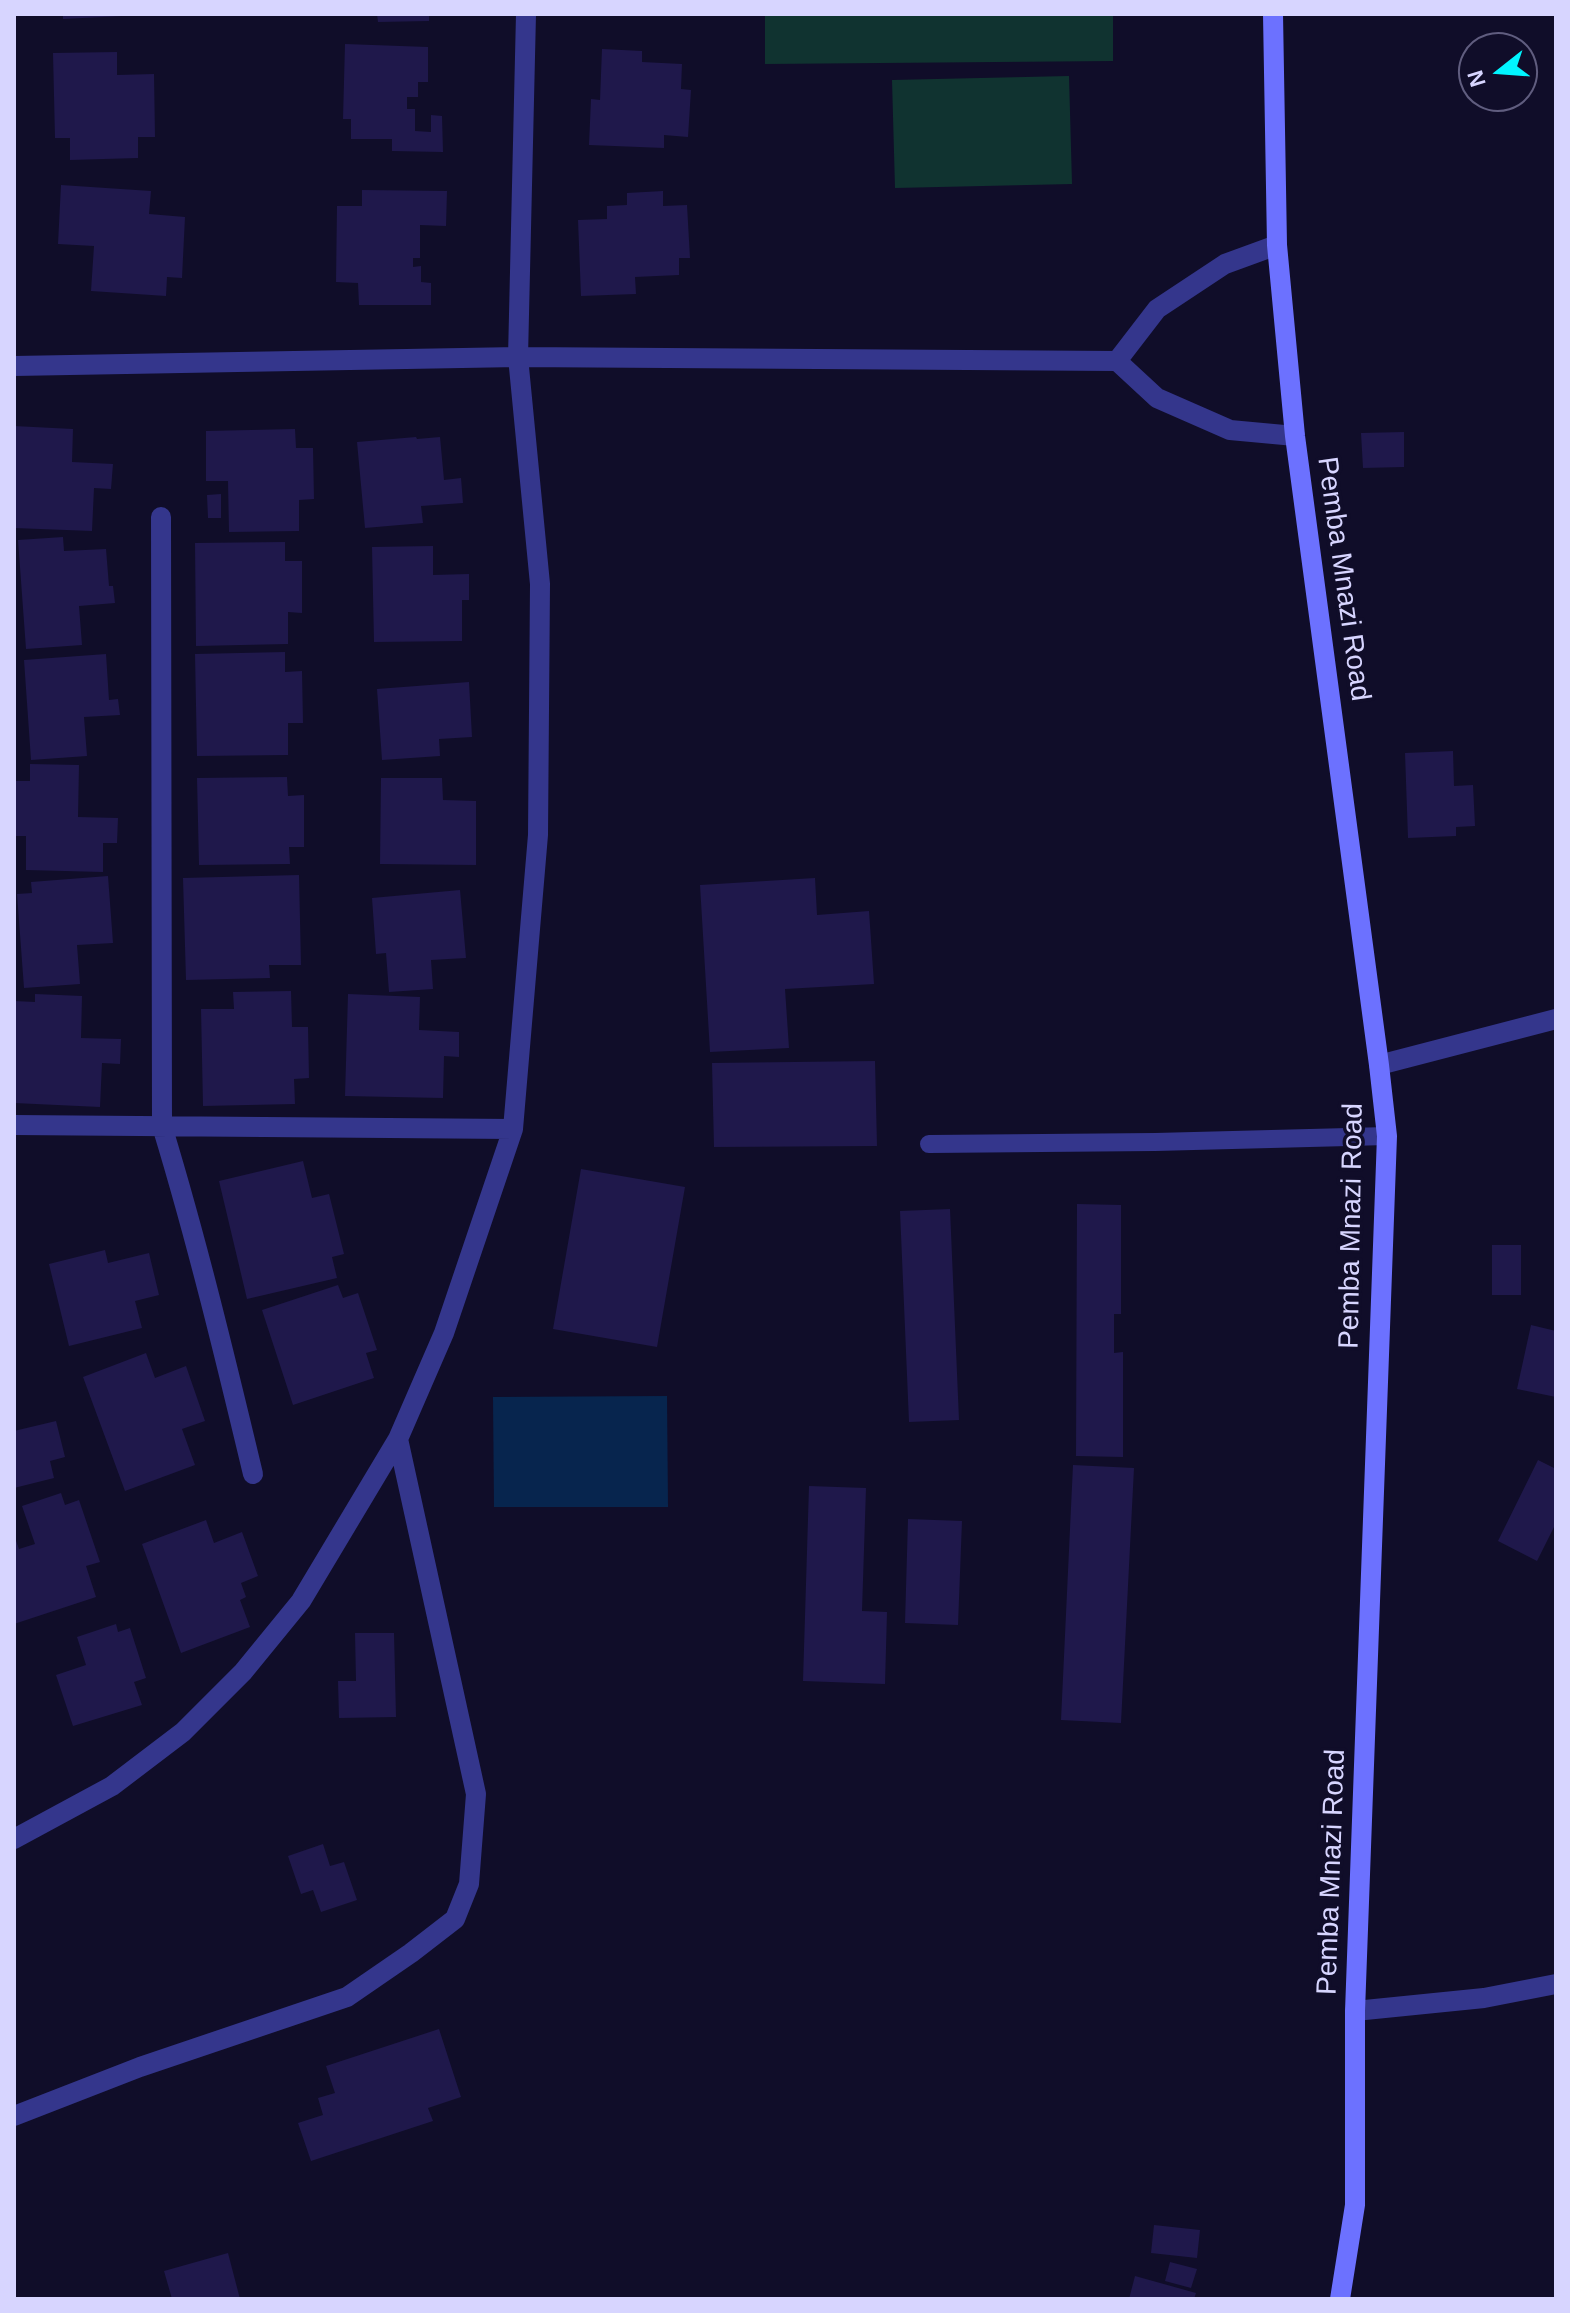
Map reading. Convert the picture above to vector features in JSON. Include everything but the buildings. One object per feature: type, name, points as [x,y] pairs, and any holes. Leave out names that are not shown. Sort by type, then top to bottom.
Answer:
[{"type":"main road","name":"Pemba Mnazi Road","points":[[1273,14],[1277,245],[1295,436],[1387,1136],[1355,2011],[1355,2205],[1340,2299]]},
{"type":"street","points":[[14,1839],[112,1786],[183,1732],[243,1672],[301,1601],[398,1439],[444,1333],[513,1129],[538,835],[540,584],[518,357],[526,14]]},
{"type":"street","points":[[1117,361],[1157,309],[1225,264],[1277,245]]},
{"type":"street","points":[[14,366],[518,357],[1117,361],[1157,398],[1230,430],[1295,436]]},
{"type":"street","points":[[161,517],[162,1126],[213,1309],[253,1474]]},
{"type":"street","points":[[1379,1065],[1556,1019]]},
{"type":"street","points":[[14,1125],[513,1129]]},
{"type":"street","points":[[14,2116],[140,2067],[347,1997],[455,1919],[469,1884],[476,1794],[398,1439]]},
{"type":"street","points":[[1355,2011],[1484,1998],[1556,1984]]},
{"type":"lane","points":[[929,1144],[1387,1136]]},
{"type":"green space","points":[[765,14],[1113,14],[1113,61],[765,64]]},
{"type":"green space","points":[[1069,76],[1072,184],[895,188],[892,80]]},
{"type":"water","points":[[667,1396],[668,1507],[494,1507],[493,1397]]}]
